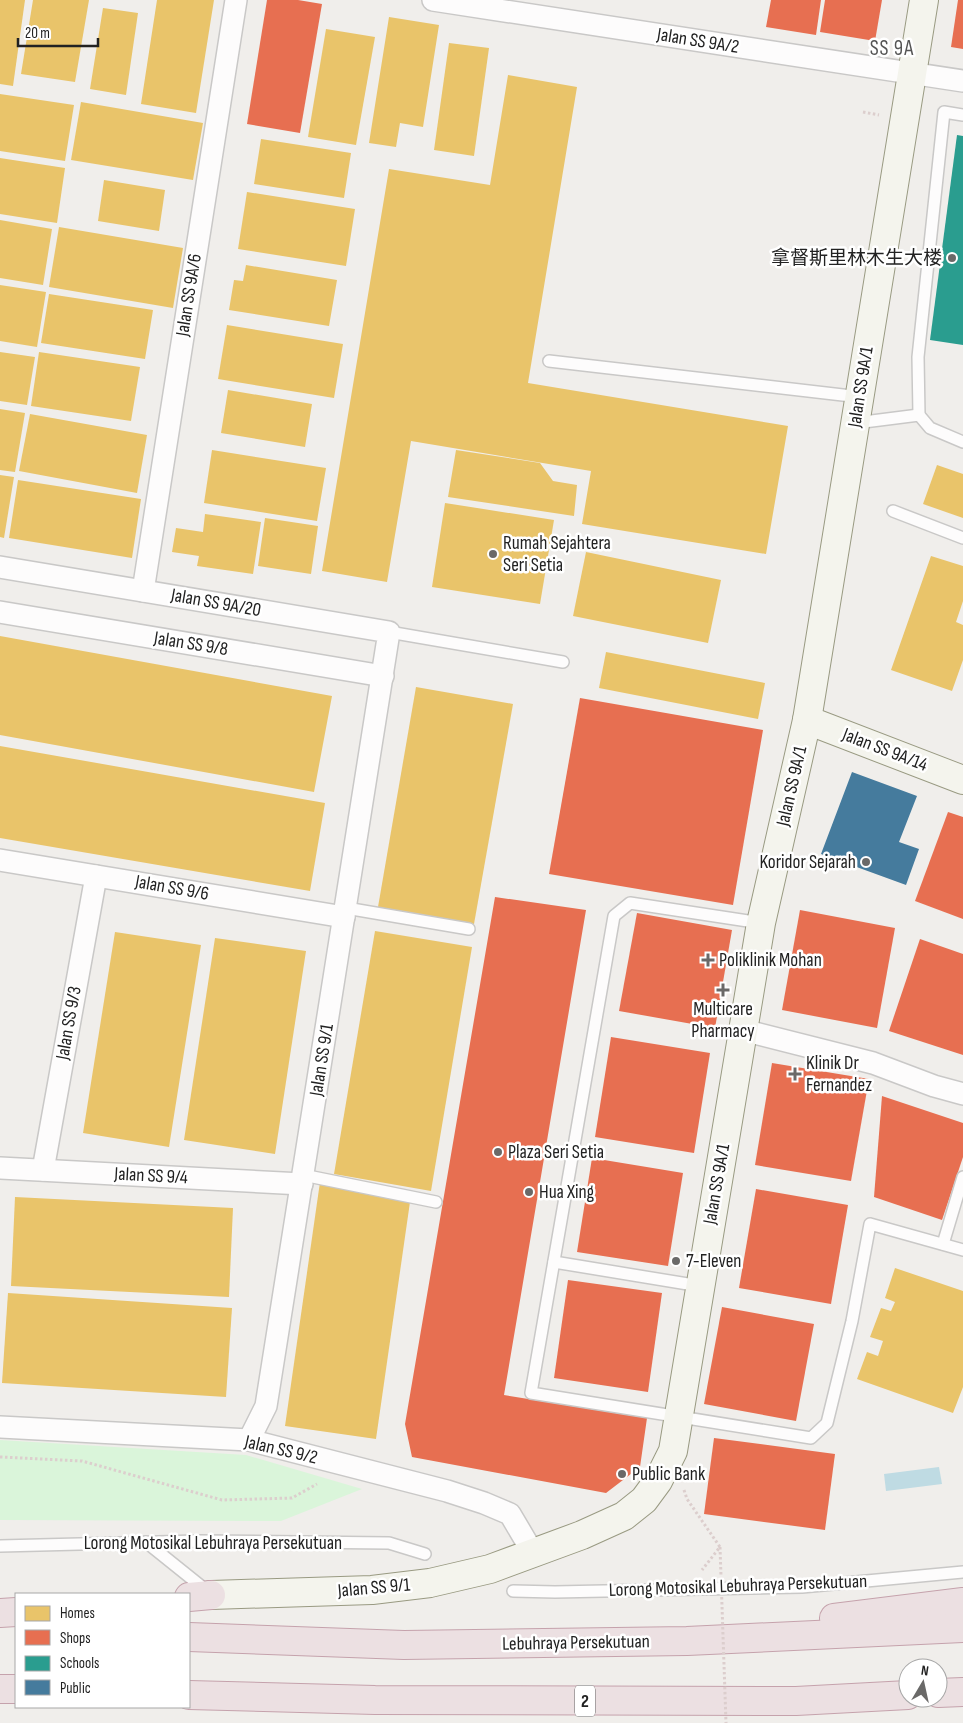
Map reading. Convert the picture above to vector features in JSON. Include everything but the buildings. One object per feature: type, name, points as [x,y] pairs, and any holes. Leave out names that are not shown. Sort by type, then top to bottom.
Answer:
[{"type":"highway","points":[[687,1641],[860,1614],[963,1602]]},
{"type":"highway","points":[[0,1613],[15,1612]]},
{"type":"highway","name":"Lebuhraya Persekutuan","points":[[190,1637],[404,1646],[687,1641],[963,1628]]},
{"type":"highway","points":[[0,1629],[15,1630]]},
{"type":"highway","points":[[0,1689],[15,1690]]},
{"type":"highway","points":[[948,1693],[963,1692]]},
{"type":"highway","name":"2","points":[[190,1695],[375,1700],[767,1701],[898,1696]]},
{"type":"street","name":"Jalan SS 9A/6","points":[[143,591],[236,0]]},
{"type":"street","name":"Jalan SS 9A/2","points":[[433,0],[520,6],[912,74],[963,81]]},
{"type":"street","name":"Jalan SS 9A/1","points":[[533,1553],[582,1535],[624,1516],[644,1500],[658,1482],[673,1451],[762,923],[807,720],[924,0]]},
{"type":"street","name":"Jalan SS 9A/20","points":[[0,566],[390,632]]},
{"type":"street","name":"Jalan SS 9/8","points":[[0,612],[383,676]]},
{"type":"street","points":[[383,676],[390,632]]},
{"type":"street","name":"Jalan SS 9/1","points":[[249,1440],[266,1406],[383,676]]},
{"type":"street","name":"Jalan SS 9A/14","points":[[807,720],[963,780]]},
{"type":"street","name":"Jalan SS 9/6","points":[[0,860],[345,913]]},
{"type":"street","name":"Jalan SS 9/3","points":[[43,1170],[96,876]]},
{"type":"street","points":[[743,1030],[873,1063],[934,1086],[963,1094]]},
{"type":"street","name":"Jalan SS 9/4","points":[[0,1168],[302,1180]]},
{"type":"street","name":"Jalan SS 9/2","points":[[0,1427],[249,1440],[447,1491],[484,1503],[510,1514],[533,1553]]},
{"type":"street","name":"Jalan SS 9/1","points":[[200,1596],[372,1590],[430,1583],[490,1568],[533,1553]]},
{"type":"lane","points":[[963,115],[944,112],[918,357],[919,415],[930,428],[963,442]]},
{"type":"lane","points":[[549,362],[858,410],[919,415]]},
{"type":"lane","points":[[893,511],[963,538]]},
{"type":"lane","points":[[390,632],[563,662]]},
{"type":"lane","points":[[762,923],[630,903],[614,916],[531,1393],[811,1438],[827,1424],[852,1321],[870,1224],[963,1250]]},
{"type":"lane","points":[[345,913],[468,929]]},
{"type":"lane","points":[[943,1244],[963,1177]]},
{"type":"lane","points":[[302,1180],[436,1202]]},
{"type":"lane","points":[[554,1262],[700,1286]]},
{"type":"lane","name":"Lorong Motosikal Lebuhraya Persekutuan","points":[[0,1546],[198,1541],[389,1543],[425,1554]]},
{"type":"lane","points":[[146,1542],[200,1596]]},
{"type":"lane","name":"Lorong Motosikal Lebuhraya Persekutuan","points":[[513,1591],[555,1592],[802,1587],[963,1572]]},
{"type":"path","points":[[673,1451],[687,1499],[720,1547],[726,1723]]},
{"type":"path","points":[[0,1456],[82,1461],[222,1500],[292,1498],[348,1466]]},
{"type":"green space","points":[[0,1440],[246,1455],[362,1489],[281,1521],[0,1520]]},
{"type":"water","points":[[939,1467],[942,1484],[886,1491],[884,1474]]},
{"type":"place","name":"拿督斯里林木生大楼","points":[[952,258]]},
{"type":"place","name":"Rumah Sejahtera Seri Setia","points":[[493,554]]},
{"type":"place","name":"Koridor Sejarah","points":[[866,862]]},
{"type":"place","name":"Poliklinik Mohan","points":[[708,960]]},
{"type":"place","name":"Multicare Pharmacy","points":[[723,990]]},
{"type":"place","name":"Klinik Dr Fernandez","points":[[795,1074]]},
{"type":"place","name":"Plaza Seri Setia","points":[[498,1152]]},
{"type":"place","name":"Hua Xing","points":[[529,1192]]},
{"type":"place","name":"7-Eleven","points":[[676,1261]]},
{"type":"place","name":"Public Bank","points":[[622,1474]]},
{"type":"district","name":"SS 9A","points":[[892,48]]}]
